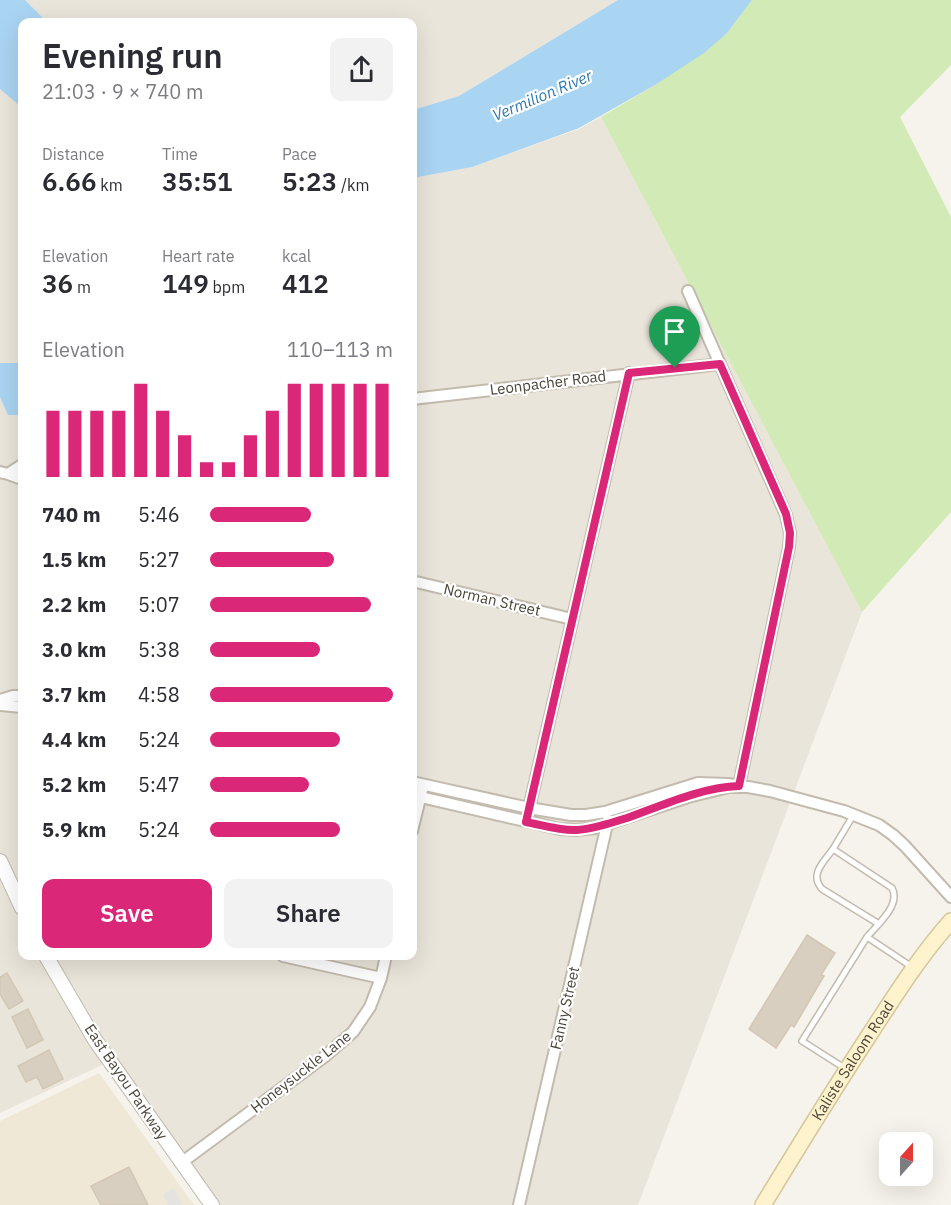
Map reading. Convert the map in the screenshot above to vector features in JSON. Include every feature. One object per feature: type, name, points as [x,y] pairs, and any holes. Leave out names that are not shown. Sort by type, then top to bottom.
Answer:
[{"type":"main road","name":"Kaliste Saloom Road","points":[[763,1205],[913,968],[951,921]]},
{"type":"street","points":[[688,291],[786,514],[790,533],[739,786]]},
{"type":"street","name":"Leonpacher Road","points":[[417,398],[720,364]]},
{"type":"street","points":[[526,822],[629,373]]},
{"type":"street","points":[[4,473],[18,467]]},
{"type":"street","name":"Norman Street","points":[[417,582],[572,619]]},
{"type":"street","points":[[0,702],[18,696]]},
{"type":"street","points":[[0,702],[18,706]]},
{"type":"street","points":[[739,786],[729,786],[688,797],[595,828],[576,830],[526,822],[417,796],[418,783],[529,808],[571,815],[586,815],[610,811],[692,784],[728,783],[770,791],[854,814],[879,825],[893,835],[951,897]]},
{"type":"street","name":"Fanny Street","points":[[519,1205],[610,811]]},
{"type":"street","points":[[0,861],[18,899]]},
{"type":"street","name":"East Bayou Parkway","points":[[48,960],[95,1041],[212,1205]]},
{"type":"street","points":[[301,960],[381,978]]},
{"type":"street","name":"Honeysuckle Lane","points":[[182,1163],[353,1032],[370,1006],[385,960]]},
{"type":"lane","points":[[854,814],[817,873],[817,883],[822,889],[879,924]]},
{"type":"lane","points":[[833,849],[892,888],[895,894],[892,907],[867,937],[802,1041],[847,1069]]},
{"type":"lane","points":[[867,937],[913,968]]},
{"type":"shaded area","points":[[25,0],[618,0],[459,96],[417,109],[417,18],[43,18]]},
{"type":"shaded area","points":[[0,89],[18,105],[18,960],[417,960],[417,177],[472,167],[579,129],[601,117],[862,612],[638,1205],[220,1205],[117,1058],[0,1113]]},
{"type":"shaded area","points":[[99,1073],[194,1205],[0,1205],[0,1121]]},
{"type":"shaded area","points":[[174,1188],[182,1205],[168,1205],[163,1194]]},
{"type":"green space","points":[[752,0],[951,0],[951,65],[900,117],[951,217],[951,512],[862,612],[601,117],[655,85],[727,33]]},
{"type":"water","points":[[0,0],[25,0],[43,18],[18,18],[18,105],[0,89]]},
{"type":"water","name":"Vermilion River","points":[[618,0],[752,0],[727,33],[704,53],[655,85],[579,128],[472,167],[417,177],[417,109],[459,96]]},
{"type":"water","points":[[0,363],[18,363],[18,415],[8,415],[0,397]]},
{"type":"building","points":[[807,935],[835,953],[794,1027],[791,1025],[776,1048],[749,1029]]},
{"type":"building","points":[[7,973],[23,1001],[9,1009],[0,994],[0,977]]},
{"type":"building","points":[[28,1009],[43,1040],[27,1048],[12,1017]]},
{"type":"building","points":[[49,1050],[63,1079],[43,1089],[37,1077],[26,1082],[18,1066]]},
{"type":"building","points":[[129,1167],[148,1205],[101,1205],[91,1186]]},
{"type":"route","points":[[720,364],[789,524],[789,547],[739,786],[729,786],[688,797],[595,828],[560,829],[526,822],[629,373],[675,368],[720,364]]}]
